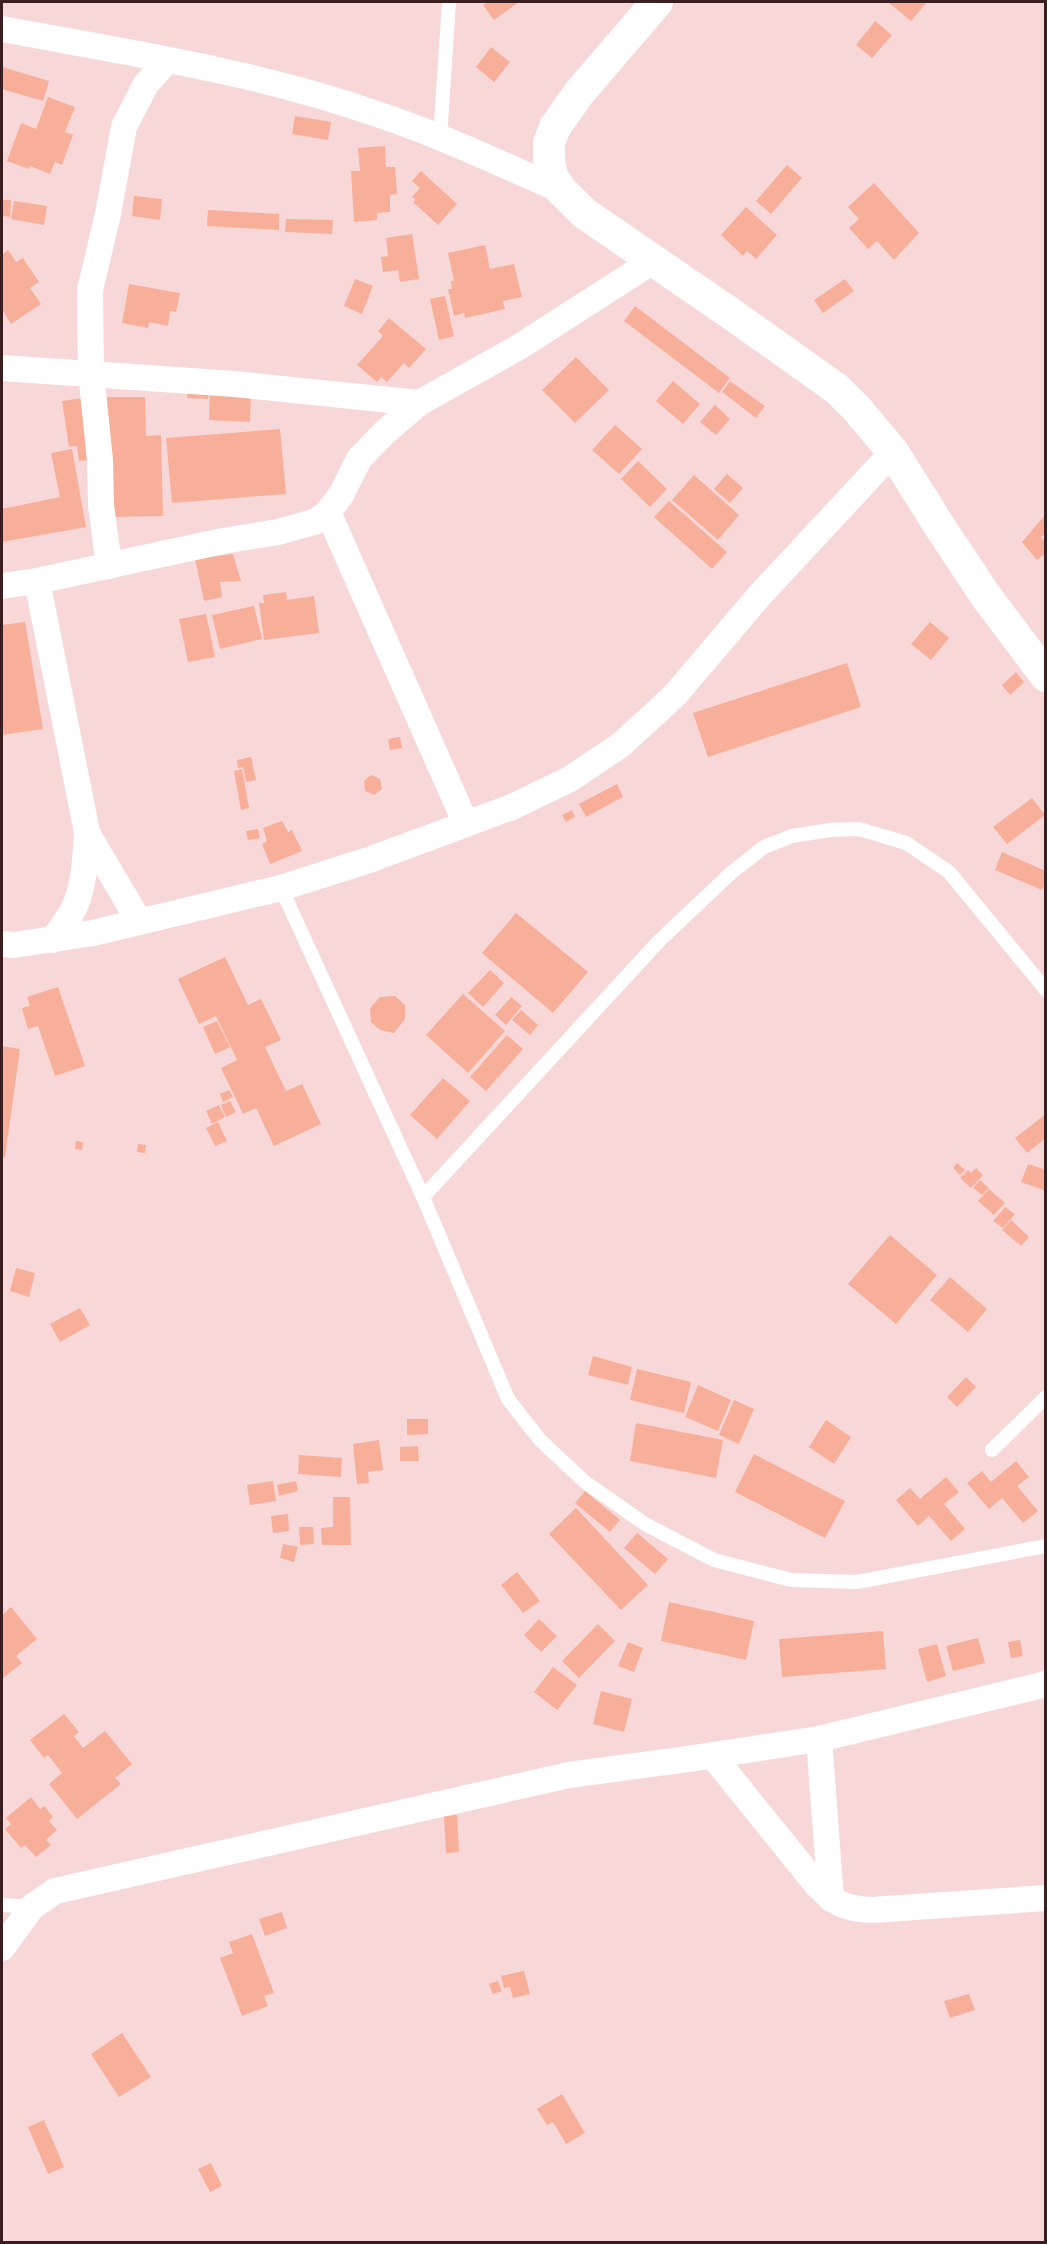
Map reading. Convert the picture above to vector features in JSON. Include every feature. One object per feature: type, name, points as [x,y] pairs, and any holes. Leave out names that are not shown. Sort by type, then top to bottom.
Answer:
[{"type":"street","points":[[657,2],[579,93],[555,127],[549,142],[552,176],[561,190],[584,213],[837,389],[857,409],[893,452],[985,596],[1046,676]]},
{"type":"street","points":[[2,30],[168,60],[315,95],[372,112],[440,138],[561,190]]},
{"type":"street","points":[[109,566],[100,505],[100,460],[91,373],[90,290],[108,214],[124,127],[146,84],[168,60]]},
{"type":"street","points":[[2,586],[37,581],[223,541],[301,527],[317,521],[328,512],[341,495],[359,459],[385,432],[420,403],[519,347],[653,261]]},
{"type":"street","points":[[2,368],[235,384],[420,403]]},
{"type":"street","points":[[2,944],[14,945],[93,933],[281,888],[369,860],[512,807],[570,779],[622,744],[675,695],[760,595],[893,452]]},
{"type":"street","points":[[328,512],[466,824]]},
{"type":"street","points":[[37,581],[87,832],[84,874],[78,895],[72,912],[53,940]]},
{"type":"street","points":[[87,832],[139,921]]},
{"type":"street","points":[[2,1948],[32,1907],[55,1891],[163,1868],[330,1827],[569,1775],[819,1738],[1046,1684]]},
{"type":"street","points":[[819,1738],[831,1899]]},
{"type":"street","points":[[712,1755],[773,1833],[831,1899],[854,1909],[872,1910],[1046,1898]]},
{"type":"lane","points":[[440,138],[449,2]]},
{"type":"lane","points":[[423,1197],[660,940],[731,873],[764,847],[792,836],[830,830],[859,829],[906,843],[949,872],[1046,990]]},
{"type":"lane","points":[[281,888],[423,1197],[508,1399],[540,1440],[585,1482],[645,1524],[714,1560],[791,1580],[857,1582],[1046,1546]]},
{"type":"lane","points":[[992,1450],[1046,1397]]},
{"type":"lane","points":[[2,1905],[32,1907]]},
{"type":"building","points":[[488,2],[519,2],[494,20],[483,5]]},
{"type":"building","points":[[888,2],[927,2],[911,21]]},
{"type":"building","points":[[875,21],[892,35],[872,58],[856,45]]},
{"type":"building","points":[[491,47],[510,62],[494,82],[476,67]]},
{"type":"building","points":[[2,67],[49,81],[43,101],[2,89]]},
{"type":"building","points":[[48,97],[75,107],[65,132],[73,135],[62,165],[55,162],[50,174],[30,166],[29,169],[7,161],[21,123],[36,129]]},
{"type":"building","points":[[295,116],[331,122],[328,140],[292,134]]},
{"type":"building","points":[[385,146],[386,167],[395,167],[397,194],[390,195],[390,212],[377,213],[377,220],[354,222],[351,171],[360,171],[358,148]]},
{"type":"building","points":[[787,165],[802,178],[771,214],[756,201]]},
{"type":"building","points":[[421,171],[457,204],[438,225],[413,202],[416,200],[412,197],[420,188],[412,181]]},
{"type":"building","points":[[874,183],[919,233],[894,260],[877,241],[868,249],[849,228],[859,219],[848,207]]},
{"type":"building","points":[[134,196],[162,199],[160,220],[132,216]]},
{"type":"building","points":[[2,200],[11,200],[10,217],[2,216]]},
{"type":"building","points":[[14,201],[47,206],[44,225],[11,219]]},
{"type":"building","points":[[746,207],[777,235],[756,259],[747,251],[743,256],[721,235]]},
{"type":"building","points":[[208,210],[279,214],[279,230],[207,226]]},
{"type":"building","points":[[286,219],[333,220],[332,234],[285,232]]},
{"type":"building","points":[[412,234],[419,279],[400,282],[398,270],[383,272],[381,257],[388,256],[386,238]]},
{"type":"building","points":[[485,245],[490,269],[514,264],[522,297],[503,301],[505,309],[465,318],[464,313],[454,316],[448,289],[452,289],[451,281],[454,281],[448,253]]},
{"type":"building","points":[[8,250],[16,262],[23,258],[39,282],[30,288],[41,304],[11,324],[2,309],[2,255]]},
{"type":"building","points":[[355,279],[373,286],[362,314],[344,306]]},
{"type":"building","points":[[845,279],[854,291],[823,313],[814,300]]},
{"type":"building","points":[[129,284],[180,293],[176,312],[170,311],[168,326],[149,322],[148,328],[122,323]]},
{"type":"building","points":[[445,296],[454,336],[439,340],[430,299]]},
{"type":"building","points":[[635,306],[730,378],[719,393],[624,321]]},
{"type":"building","points":[[389,318],[426,349],[409,368],[404,363],[387,382],[381,377],[377,382],[357,365],[383,336],[378,331]]},
{"type":"building","points":[[576,357],[609,390],[575,423],[542,390]]},
{"type":"building","points":[[673,381],[700,404],[683,424],[656,401]]},
{"type":"building","points":[[730,381],[765,406],[756,418],[722,392]]},
{"type":"building","points":[[188,384],[209,386],[208,399],[187,398]]},
{"type":"building","points":[[210,388],[251,390],[250,422],[209,420]]},
{"type":"building","points":[[107,397],[145,397],[146,436],[161,435],[163,516],[110,517]]},
{"type":"building","points":[[83,398],[91,460],[79,461],[77,446],[69,447],[62,401]]},
{"type":"building","points":[[715,405],[730,419],[716,435],[700,422]]},
{"type":"building","points":[[615,425],[642,449],[619,474],[592,450]]},
{"type":"building","points":[[280,429],[286,494],[172,503],[166,438]]},
{"type":"building","points":[[72,449],[86,527],[2,542],[2,509],[60,497],[51,453]]},
{"type":"building","points":[[638,461],[667,489],[650,507],[621,479]]},
{"type":"building","points":[[727,474],[743,488],[730,503],[714,489]]},
{"type":"building","points":[[694,475],[739,515],[718,540],[672,500]]},
{"type":"building","points":[[669,501],[727,552],[712,569],[654,517]]},
{"type":"building","points":[[1046,514],[1046,533],[1041,537],[1046,544],[1046,553],[1037,560],[1022,542]]},
{"type":"building","points":[[233,554],[241,581],[220,582],[222,597],[204,601],[195,559]]},
{"type":"building","points":[[286,592],[287,600],[314,596],[319,633],[264,640],[259,603],[264,603],[263,595]]},
{"type":"building","points":[[254,606],[262,639],[220,649],[212,615]]},
{"type":"building","points":[[206,614],[215,657],[188,662],[179,619]]},
{"type":"building","points":[[25,622],[43,729],[2,735],[2,625]]},
{"type":"building","points":[[930,622],[949,638],[931,660],[911,644]]},
{"type":"building","points":[[847,663],[861,707],[708,757],[693,713]]},
{"type":"building","points":[[1016,672],[1024,682],[1010,695],[1002,685]]},
{"type":"building","points":[[400,737],[402,748],[390,750],[388,739]]},
{"type":"building","points":[[251,757],[256,780],[246,782],[243,767],[238,768],[237,760]]},
{"type":"building","points":[[242,769],[249,808],[241,810],[234,771]]},
{"type":"building","points":[[371,775],[380,779],[382,789],[374,795],[365,791],[364,781]]},
{"type":"building","points":[[617,784],[623,797],[586,817],[579,804]]},
{"type":"building","points":[[1032,798],[1045,815],[1007,844],[993,827]]},
{"type":"building","points":[[572,810],[575,817],[566,822],[562,815]]},
{"type":"building","points":[[282,821],[288,832],[292,830],[302,851],[270,864],[262,844],[267,841],[263,828]]},
{"type":"building","points":[[258,829],[260,838],[248,840],[246,831]]},
{"type":"building","points":[[1002,852],[1046,871],[1046,883],[1042,890],[995,870]]},
{"type":"building","points":[[516,913],[588,972],[553,1013],[482,953]]},
{"type":"building","points":[[225,957],[248,1005],[261,999],[281,1040],[265,1047],[286,1091],[302,1084],[321,1124],[274,1146],[256,1108],[243,1114],[221,1068],[237,1060],[216,1016],[199,1024],[178,979]]},
{"type":"building","points":[[490,970],[504,983],[483,1007],[468,993]]},
{"type":"building","points":[[58,987],[85,1066],[55,1076],[38,1026],[28,1029],[22,1008],[30,1006],[27,997]]},
{"type":"building","points":[[463,994],[505,1031],[468,1073],[426,1035]]},
{"type":"building","points":[[395,996],[405,1005],[405,1019],[394,1033],[380,1030],[371,1022],[370,1008],[380,997]]},
{"type":"building","points":[[511,997],[522,1006],[506,1025],[495,1015]]},
{"type":"building","points":[[521,1010],[538,1025],[530,1035],[512,1020]]},
{"type":"building","points":[[217,1021],[230,1047],[215,1054],[203,1027]]},
{"type":"building","points":[[507,1035],[523,1049],[486,1091],[470,1077]]},
{"type":"building","points":[[2,1046],[20,1049],[5,1157],[2,1157]]},
{"type":"building","points":[[443,1078],[470,1101],[437,1139],[410,1115]]},
{"type":"building","points":[[229,1090],[233,1097],[223,1102],[220,1094]]},
{"type":"building","points":[[230,1101],[236,1112],[226,1117],[221,1105]]},
{"type":"building","points":[[219,1105],[225,1117],[212,1124],[206,1111]]},
{"type":"building","points":[[1046,1114],[1046,1138],[1027,1153],[1015,1138]]},
{"type":"building","points":[[218,1122],[227,1141],[215,1146],[206,1128]]},
{"type":"building","points":[[76,1141],[83,1142],[82,1150],[75,1149]]},
{"type":"building","points":[[138,1144],[146,1145],[145,1153],[137,1152]]},
{"type":"building","points":[[957,1163],[965,1170],[960,1175],[953,1168]]},
{"type":"building","points":[[1028,1164],[1046,1170],[1046,1191],[1021,1182]]},
{"type":"building","points":[[976,1168],[983,1175],[971,1188],[960,1178],[968,1170],[971,1173]]},
{"type":"building","points":[[980,1180],[989,1188],[982,1195],[973,1188]]},
{"type":"building","points":[[989,1189],[1005,1203],[994,1215],[978,1201]]},
{"type":"building","points":[[1005,1207],[1015,1214],[1003,1228],[993,1221]]},
{"type":"building","points":[[1011,1220],[1029,1237],[1021,1246],[1002,1230]]},
{"type":"building","points":[[890,1235],[937,1275],[896,1324],[848,1284]]},
{"type":"building","points":[[16,1268],[35,1273],[29,1297],[10,1291]]},
{"type":"building","points":[[950,1277],[987,1309],[968,1332],[930,1300]]},
{"type":"building","points":[[80,1308],[90,1325],[60,1342],[50,1324]]},
{"type":"building","points":[[593,1356],[632,1367],[628,1385],[588,1375]]},
{"type":"building","points":[[637,1369],[691,1382],[684,1413],[630,1400]]},
{"type":"building","points":[[966,1377],[976,1387],[957,1407],[947,1397]]},
{"type":"building","points":[[698,1385],[731,1400],[718,1431],[685,1417]]},
{"type":"building","points":[[734,1400],[754,1409],[739,1444],[719,1435]]},
{"type":"building","points":[[407,1419],[428,1419],[428,1434],[407,1435]]},
{"type":"building","points":[[826,1420],[851,1437],[834,1464],[809,1447]]},
{"type":"building","points":[[636,1423],[723,1440],[716,1478],[630,1461]]},
{"type":"building","points":[[379,1440],[383,1470],[368,1472],[369,1483],[357,1484],[353,1444]]},
{"type":"building","points":[[418,1446],[419,1461],[400,1461],[400,1447]]},
{"type":"building","points":[[754,1454],[845,1501],[825,1538],[735,1492]]},
{"type":"building","points":[[299,1455],[342,1458],[341,1477],[298,1474]]},
{"type":"building","points":[[1016,1461],[1029,1477],[1017,1486],[1038,1511],[1023,1523],[1002,1498],[989,1509],[967,1483],[982,1471],[991,1482]]},
{"type":"building","points":[[946,1477],[959,1492],[944,1504],[965,1529],[951,1541],[929,1516],[918,1526],[896,1500],[910,1488],[920,1499]]},
{"type":"building","points":[[273,1481],[276,1501],[250,1505],[247,1485]]},
{"type":"building","points":[[296,1481],[298,1491],[279,1496],[277,1485]]},
{"type":"building","points":[[585,1491],[620,1520],[610,1532],[575,1503]]},
{"type":"building","points":[[333,1497],[350,1497],[351,1545],[322,1545],[321,1528],[333,1527]]},
{"type":"building","points":[[576,1508],[648,1585],[621,1610],[549,1534]]},
{"type":"building","points":[[288,1514],[289,1531],[273,1533],[271,1516]]},
{"type":"building","points":[[299,1527],[313,1527],[314,1544],[300,1545]]},
{"type":"building","points":[[637,1533],[668,1559],[655,1574],[624,1548]]},
{"type":"building","points":[[283,1544],[298,1547],[294,1562],[280,1558]]},
{"type":"building","points":[[517,1572],[540,1601],[523,1613],[501,1585]]},
{"type":"building","points":[[669,1602],[754,1621],[746,1660],[661,1641]]},
{"type":"building","points":[[11,1607],[37,1639],[16,1656],[22,1663],[2,1679],[2,1615]]},
{"type":"building","points":[[539,1619],[557,1636],[541,1652],[524,1635]]},
{"type":"building","points":[[598,1624],[615,1641],[579,1678],[562,1661]]},
{"type":"building","points":[[883,1631],[886,1669],[782,1677],[779,1639]]},
{"type":"building","points":[[978,1638],[985,1663],[953,1671],[946,1646]]},
{"type":"building","points":[[1020,1640],[1023,1656],[1011,1658],[1008,1642]]},
{"type":"building","points":[[628,1642],[643,1648],[634,1672],[618,1666]]},
{"type":"building","points":[[937,1644],[946,1676],[927,1682],[918,1649]]},
{"type":"building","points":[[553,1667],[577,1685],[557,1710],[534,1692]]},
{"type":"building","points":[[601,1691],[632,1699],[624,1732],[593,1724]]},
{"type":"building","points":[[64,1714],[79,1732],[74,1736],[83,1748],[105,1731],[132,1764],[115,1778],[121,1784],[77,1819],[49,1784],[62,1773],[48,1755],[44,1758],[30,1740]]},
{"type":"building","points":[[31,1797],[40,1809],[44,1806],[53,1817],[49,1821],[57,1830],[46,1840],[51,1845],[36,1857],[25,1845],[21,1848],[5,1829],[11,1824],[6,1818]]},
{"type":"building","points":[[457,1815],[459,1852],[446,1853],[444,1816]]},
{"type":"building","points":[[282,1912],[287,1928],[265,1936],[259,1919]]},
{"type":"building","points":[[252,1934],[274,1993],[264,1996],[268,2006],[242,2016],[220,1958],[233,1953],[229,1942]]},
{"type":"building","points":[[524,1971],[530,1994],[513,1998],[510,1987],[504,1988],[501,1976]]},
{"type":"building","points":[[498,1981],[502,1991],[493,1994],[489,1984]]},
{"type":"building","points":[[969,1994],[975,2010],[950,2018],[944,2001]]},
{"type":"building","points":[[122,2033],[151,2077],[119,2097],[91,2054]]},
{"type":"building","points":[[562,2094],[585,2133],[566,2144],[553,2122],[547,2125],[537,2109]]},
{"type":"building","points":[[44,2120],[64,2167],[48,2174],[28,2127]]},
{"type":"building","points":[[211,2163],[222,2186],[210,2192],[198,2169]]}]
